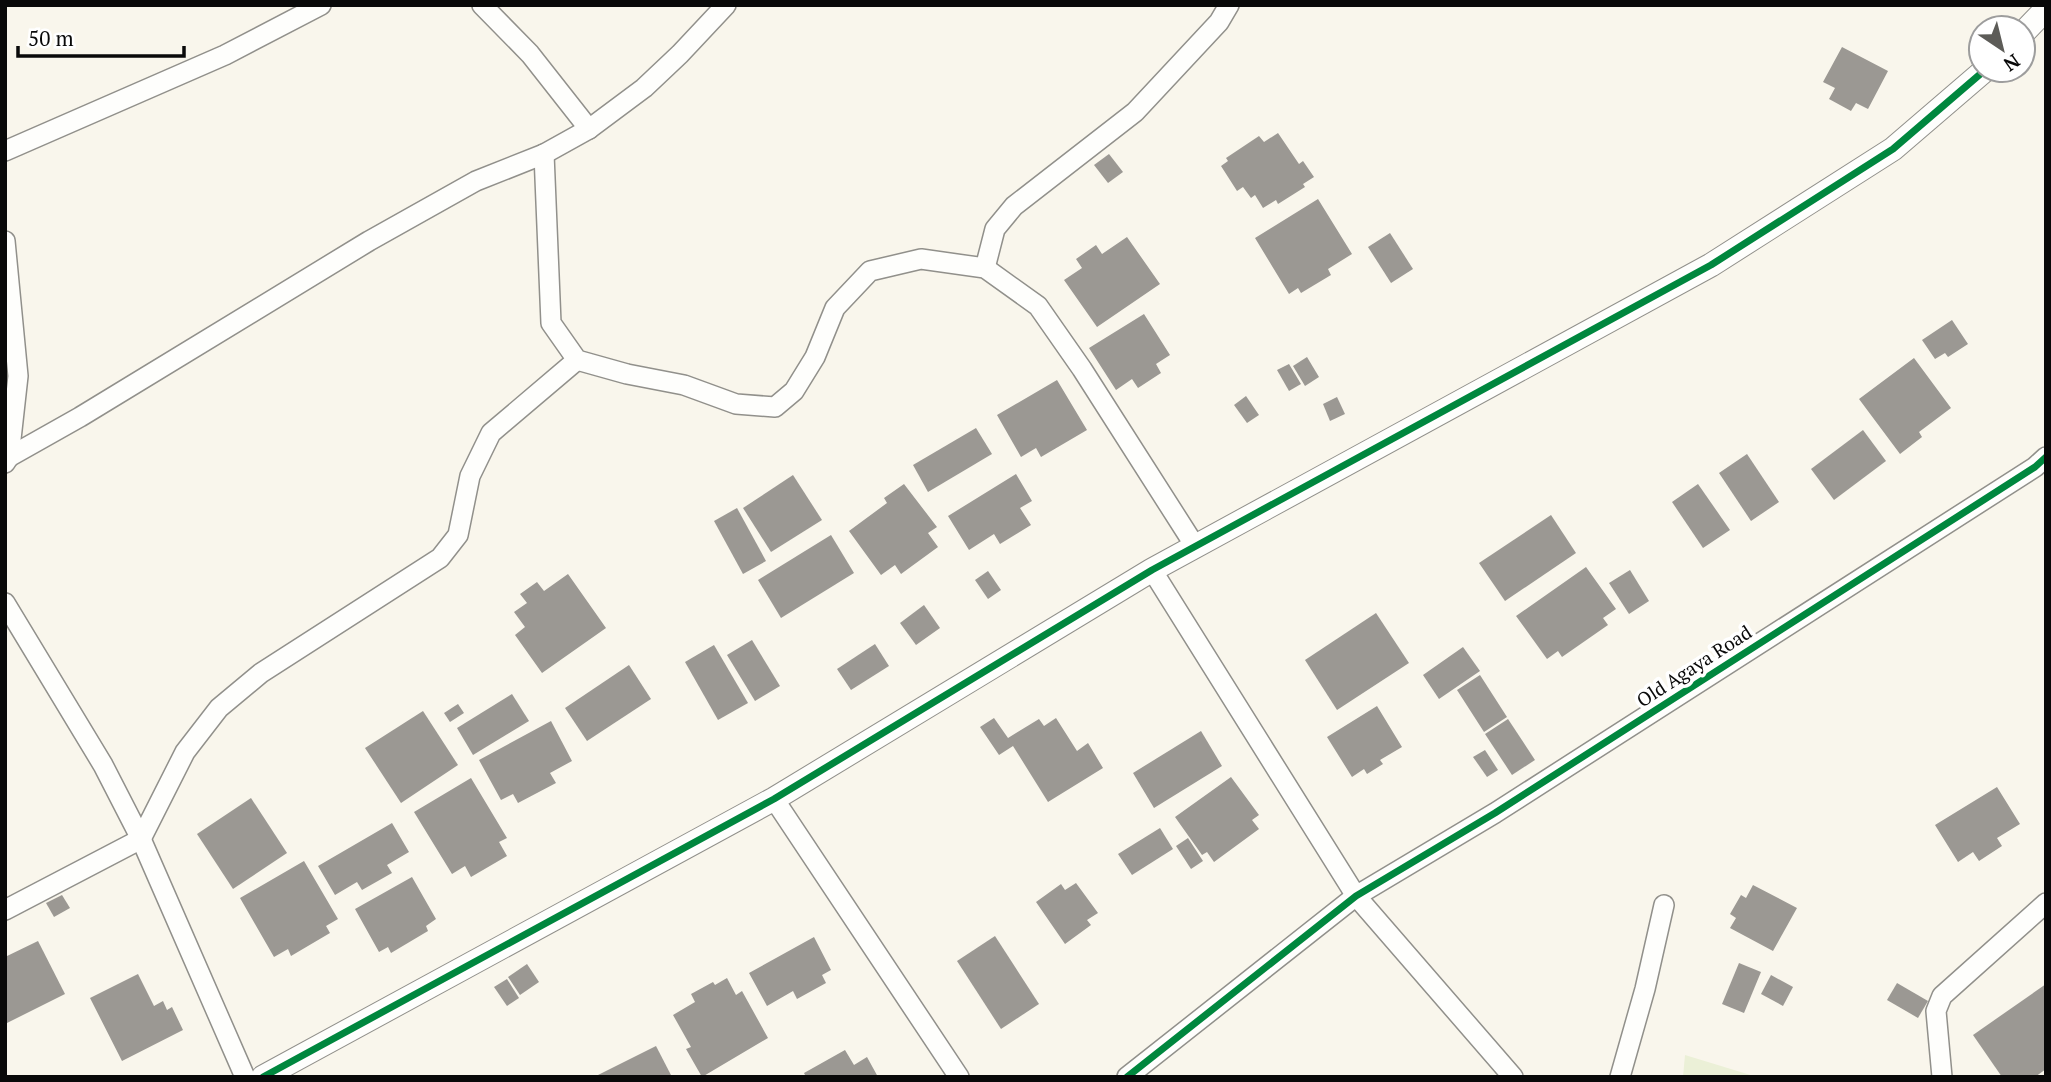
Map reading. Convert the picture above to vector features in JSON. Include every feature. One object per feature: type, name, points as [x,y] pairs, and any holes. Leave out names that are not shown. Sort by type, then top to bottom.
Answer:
[{"type":"street","points":[[5,151],[225,55],[321,5]]},
{"type":"street","points":[[482,5],[530,54],[589,129]]},
{"type":"street","points":[[7,460],[369,241],[476,181],[544,154],[589,129],[644,88],[726,5]]},
{"type":"street","points":[[985,268],[995,229],[1014,206],[1135,112],[1219,22],[1229,5]]},
{"type":"street","points":[[262,1077],[774,799],[1152,570],[1711,265],[1893,149],[1968,84]]},
{"type":"street","points":[[544,154],[551,323],[577,360],[627,374],[684,385],[736,404],[775,407],[794,391],[815,357],[835,308],[870,271],[921,259],[985,268],[1038,306],[1082,369],[1195,546]]},
{"type":"street","points":[[5,241],[18,376],[7,460]]},
{"type":"street","points":[[5,910],[141,839],[185,752],[219,708],[261,673],[440,558],[458,535],[470,476],[491,433],[577,360]]},
{"type":"street","name":"Old Agaya Road","points":[[1127,1077],[1356,896],[1494,813],[2042,467]]},
{"type":"street","points":[[1152,570],[1356,896],[1513,1077]]},
{"type":"street","points":[[5,603],[103,765],[141,839],[245,1077]]},
{"type":"street","points":[[774,799],[959,1077]]},
{"type":"street","points":[[1942,1077],[1936,1011],[1942,996],[2046,902]]},
{"type":"street","points":[[1620,1077],[1646,989],[1664,905]]},
{"type":"green space","points":[[1685,1055],[1757,1077],[1683,1077]]},
{"type":"building","points":[[1842,47],[1888,71],[1868,109],[1856,103],[1851,111],[1829,99],[1835,88],[1823,82]]},
{"type":"building","points":[[1278,133],[1299,164],[1303,161],[1314,177],[1303,184],[1305,187],[1278,204],[1276,200],[1263,208],[1255,195],[1251,198],[1243,187],[1237,191],[1221,166],[1228,161],[1226,158],[1259,136],[1264,142]]},
{"type":"building","points":[[1109,154],[1123,172],[1108,183],[1094,165]]},
{"type":"building","points":[[1318,199],[1352,254],[1328,269],[1331,275],[1301,293],[1298,288],[1289,294],[1255,238]]},
{"type":"building","points":[[1390,233],[1413,269],[1391,283],[1368,247]]},
{"type":"building","points":[[1127,237],[1160,284],[1097,327],[1064,280],[1082,268],[1076,259],[1096,245],[1102,254]]},
{"type":"building","points":[[1144,314],[1170,355],[1156,364],[1161,373],[1138,388],[1132,379],[1116,390],[1089,348]]},
{"type":"building","points":[[1952,320],[1968,344],[1948,357],[1945,353],[1935,359],[1922,340]]},
{"type":"building","points":[[1307,357],[1319,377],[1305,386],[1293,366]]},
{"type":"building","points":[[1914,358],[1951,408],[1919,432],[1922,437],[1900,454],[1859,399]]},
{"type":"building","points":[[1289,364],[1301,384],[1289,391],[1277,370]]},
{"type":"building","points":[[1057,380],[1087,430],[1041,457],[1036,448],[1021,457],[997,415]]},
{"type":"building","points":[[1246,396],[1259,415],[1247,423],[1234,405]]},
{"type":"building","points":[[1337,397],[1345,414],[1330,421],[1323,404]]},
{"type":"building","points":[[976,428],[992,454],[928,492],[913,465]]},
{"type":"building","points":[[1863,430],[1886,461],[1834,500],[1811,469]]},
{"type":"building","points":[[1747,454],[1779,502],[1751,521],[1719,473]]},
{"type":"building","points":[[1016,474],[1032,501],[1020,508],[1031,525],[1000,544],[994,534],[969,550],[948,516]]},
{"type":"building","points":[[793,475],[822,520],[771,552],[743,508]]},
{"type":"building","points":[[904,484],[937,527],[928,533],[938,547],[901,574],[895,565],[881,575],[849,531],[887,503],[884,498]]},
{"type":"building","points":[[1698,484],[1730,530],[1703,548],[1672,502]]},
{"type":"building","points":[[737,508],[766,561],[743,574],[714,521]]},
{"type":"building","points":[[1551,515],[1576,553],[1505,601],[1479,563]]},
{"type":"building","points":[[831,535],[854,573],[781,618],[758,580]]},
{"type":"building","points":[[1586,567],[1616,609],[1603,618],[1608,625],[1562,657],[1558,651],[1547,659],[1516,616]]},
{"type":"building","points":[[1630,570],[1649,601],[1629,614],[1609,583]]},
{"type":"building","points":[[988,571],[1001,590],[988,599],[975,580]]},
{"type":"building","points":[[568,574],[606,628],[542,673],[515,635],[525,627],[514,612],[527,603],[520,594],[537,582],[544,591]]},
{"type":"building","points":[[924,605],[940,628],[916,645],[900,623]]},
{"type":"building","points":[[1376,613],[1409,663],[1337,710],[1305,660]]},
{"type":"building","points":[[752,640],[780,686],[755,701],[727,655]]},
{"type":"building","points":[[875,644],[889,666],[851,690],[837,669]]},
{"type":"building","points":[[714,645],[748,703],[718,720],[685,662]]},
{"type":"building","points":[[1463,647],[1480,671],[1439,699],[1423,675]]},
{"type":"building","points":[[629,665],[651,699],[587,741],[565,708]]},
{"type":"building","points":[[1480,675],[1507,717],[1484,732],[1457,690]]},
{"type":"building","points":[[512,694],[529,721],[473,755],[457,728]]},
{"type":"building","points":[[458,704],[464,713],[450,722],[444,713]]},
{"type":"building","points":[[1377,706],[1402,747],[1380,760],[1383,764],[1367,774],[1364,769],[1352,777],[1327,737]]},
{"type":"building","points":[[423,711],[458,765],[401,803],[365,748]]},
{"type":"building","points":[[994,718],[1008,738],[1039,719],[1044,726],[1056,718],[1077,751],[1088,743],[1103,768],[1048,802],[1013,746],[999,755],[980,727]]},
{"type":"building","points":[[1508,719],[1535,760],[1512,775],[1485,734]]},
{"type":"building","points":[[551,721],[572,761],[550,773],[556,783],[518,803],[513,794],[501,800],[479,760]]},
{"type":"building","points":[[1201,731],[1222,766],[1154,808],[1133,773]]},
{"type":"building","points":[[1485,750],[1498,770],[1487,777],[1473,757]]},
{"type":"building","points":[[1231,777],[1259,815],[1252,820],[1259,829],[1214,862],[1207,852],[1202,855],[1175,817]]},
{"type":"building","points":[[471,778],[507,838],[499,842],[507,856],[471,877],[465,866],[452,874],[414,812]]},
{"type":"building","points":[[1997,787],[2020,824],[1997,838],[2002,846],[1979,861],[1973,852],[1958,862],[1935,825]]},
{"type":"building","points":[[251,798],[287,853],[233,889],[197,834]]},
{"type":"building","points":[[392,823],[409,852],[387,865],[392,873],[362,890],[357,882],[335,895],[318,866]]},
{"type":"building","points":[[1160,828],[1173,849],[1132,875],[1118,854]]},
{"type":"building","points":[[1188,838],[1203,861],[1191,869],[1176,846]]},
{"type":"building","points":[[304,861],[338,919],[326,926],[330,933],[291,956],[288,949],[274,957],[240,898]]},
{"type":"building","points":[[412,877],[436,919],[426,926],[428,931],[391,953],[388,947],[379,952],[355,909]]},
{"type":"building","points":[[1076,883],[1098,913],[1087,920],[1091,925],[1065,944],[1036,902],[1061,884],[1065,890]]},
{"type":"building","points":[[1753,885],[1797,908],[1773,951],[1730,928],[1736,918],[1730,914],[1741,895],[1746,898]]},
{"type":"building","points":[[62,895],[70,908],[54,917],[46,903]]},
{"type":"building","points":[[995,936],[1039,1004],[1001,1029],[957,961]]},
{"type":"building","points":[[814,937],[831,970],[822,975],[826,983],[797,999],[793,991],[767,1006],[749,973]]},
{"type":"building","points":[[38,941],[65,994],[5,1024],[5,957]]},
{"type":"building","points":[[1739,963],[1761,972],[1744,1013],[1722,1004]]},
{"type":"building","points":[[527,964],[539,982],[520,995],[508,977]]},
{"type":"building","points":[[138,974],[154,1006],[163,1001],[167,1010],[172,1007],[183,1030],[122,1061],[90,998]]},
{"type":"building","points":[[1771,975],[1793,987],[1783,1006],[1761,994]]},
{"type":"building","points":[[727,978],[736,995],[742,991],[768,1038],[702,1077],[686,1049],[691,1047],[673,1015],[695,1002],[691,994]]},
{"type":"building","points":[[507,979],[519,998],[507,1006],[494,987]]},
{"type":"building","points":[[1897,983],[1928,1001],[1918,1018],[1887,1000]]},
{"type":"building","points":[[2046,984],[2046,1069],[2035,1077],[2002,1077],[1973,1035]]},
{"type":"building","points":[[656,1046],[672,1077],[594,1077]]},
{"type":"building","points":[[845,1050],[854,1065],[867,1057],[878,1077],[806,1077],[804,1073]]},
{"type":"cycle path","points":[[263,1077],[774,799],[1152,570],[1711,265],[1893,149],[1969,84]]},
{"type":"cycle path","points":[[1127,1077],[1356,896],[1495,813],[2035,467],[2046,457]]}]
